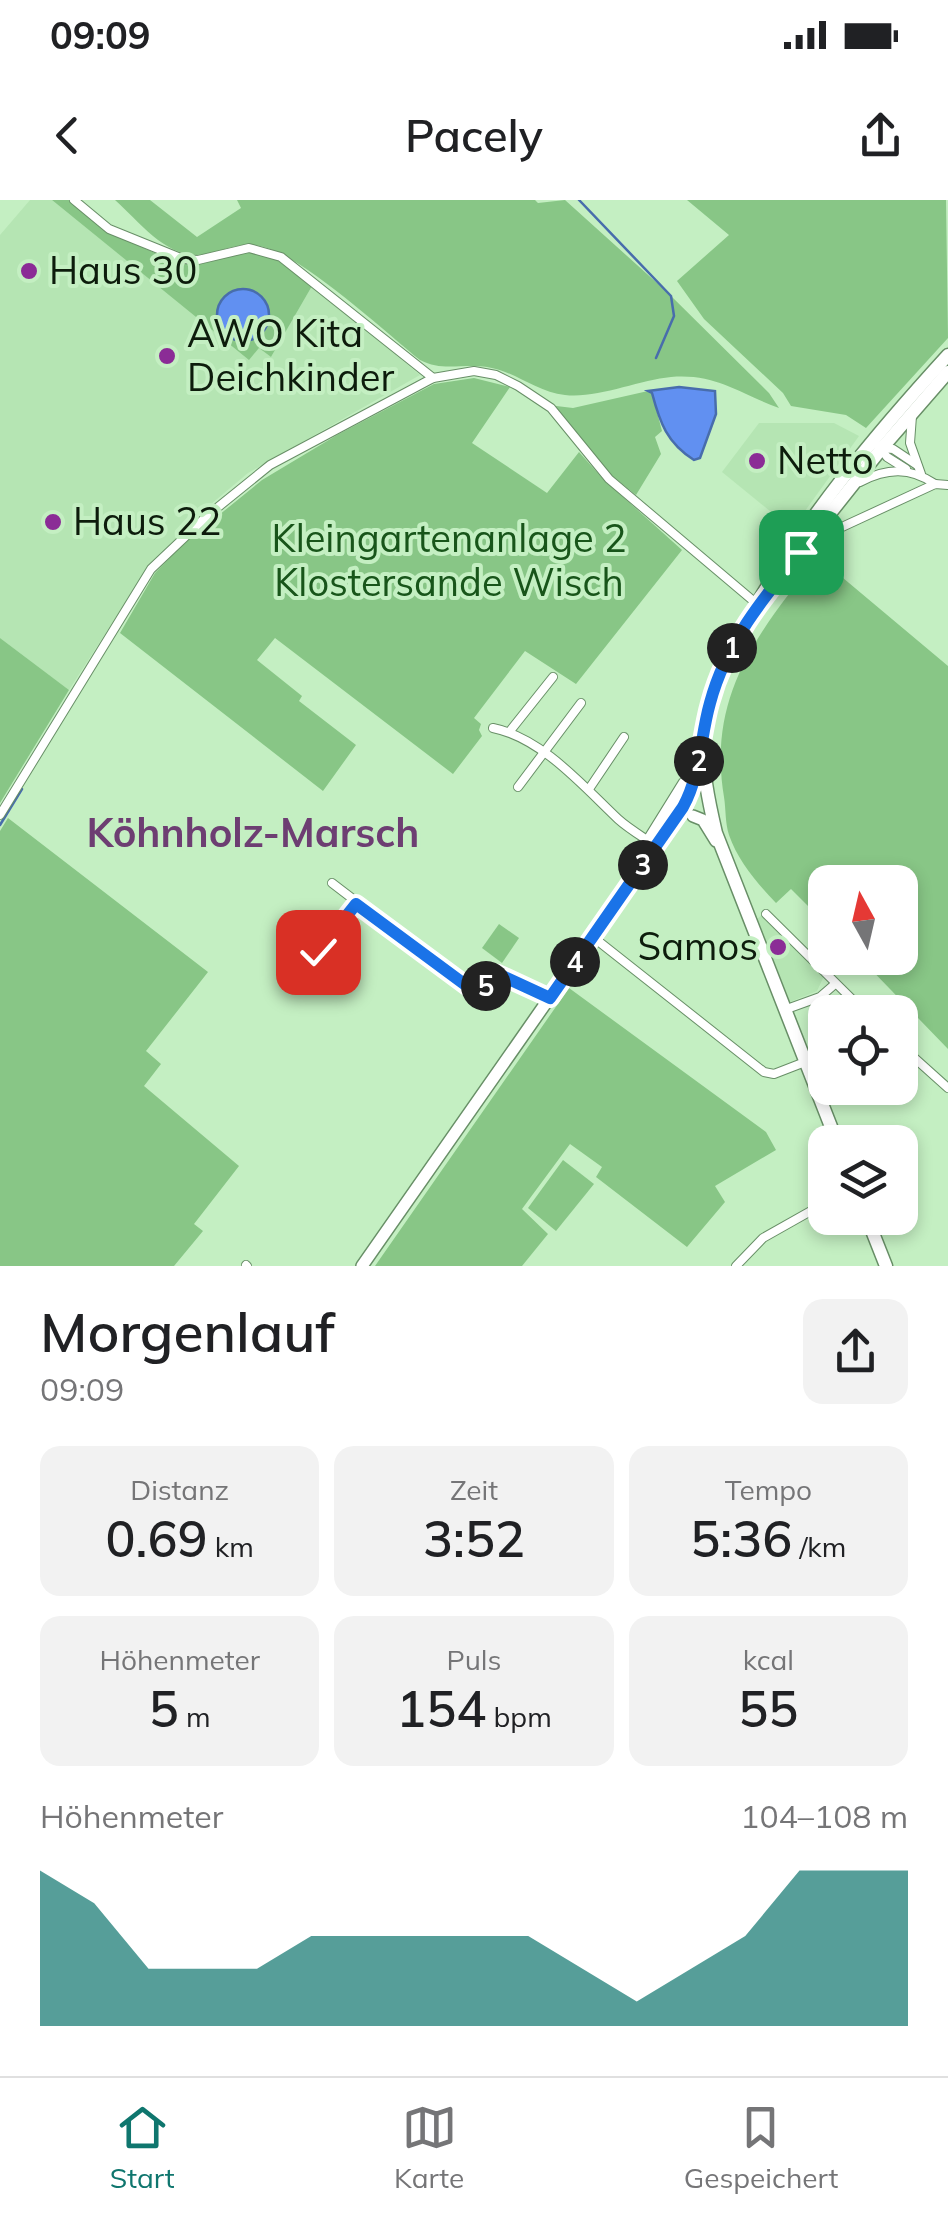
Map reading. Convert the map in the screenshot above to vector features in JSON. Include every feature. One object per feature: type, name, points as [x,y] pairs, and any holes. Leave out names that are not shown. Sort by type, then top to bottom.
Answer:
[{"type":"main road","points":[[688,811],[709,705],[721,669],[757,604],[794,542],[948,356]]},
{"type":"main road","points":[[757,604],[852,486],[877,444],[914,411],[948,372]]},
{"type":"main road","points":[[704,738],[710,805],[724,855],[830,1125]]},
{"type":"main road","points":[[362,1266],[594,937],[651,843],[688,811],[710,805]]},
{"type":"main road","points":[[688,811],[703,820],[724,855]]},
{"type":"main road","points":[[874,1235],[886,1266]]},
{"type":"street","points":[[74,200],[109,229],[183,259],[198,260],[249,248],[281,257],[432,378]]},
{"type":"street","points":[[0,815],[152,569],[178,542],[270,466],[432,378],[454,372],[496,375],[552,408],[610,479],[757,604]]},
{"type":"street","points":[[913,468],[909,437],[914,411]]},
{"type":"street","points":[[877,444],[887,457],[913,468],[935,484]]},
{"type":"street","points":[[852,486],[886,472],[913,468]]},
{"type":"street","points":[[842,527],[935,484],[948,485]]},
{"type":"street","points":[[510,731],[552,677]]},
{"type":"street","points":[[518,787],[581,703]]},
{"type":"street","points":[[493,728],[510,731],[544,754],[651,843],[684,782]]},
{"type":"street","points":[[589,789],[624,736]]},
{"type":"street","points":[[332,883],[475,992],[483,990],[498,974],[550,998]]},
{"type":"street","points":[[322,947],[356,904]]},
{"type":"street","points":[[766,914],[847,995]]},
{"type":"street","points":[[594,937],[764,1072],[774,1074],[805,1062]]},
{"type":"street","points":[[784,1010],[820,997],[835,984]]},
{"type":"street","points":[[918,1061],[948,1088]]},
{"type":"street","points":[[736,1266],[762,1238],[808,1212]]},
{"type":"shaded area","points":[[30,200],[52,200],[249,359],[259,348],[271,357],[312,286],[420,375],[248,473],[204,510],[148,567],[69,690],[0,638],[0,235]]},
{"type":"shaded area","points":[[759,423],[834,423],[859,436],[792,529],[722,472]]},
{"type":"shaded area","points":[[763,914],[808,960],[808,975],[824,976],[817,991],[790,1002],[757,919]]},
{"type":"green space","points":[[52,200],[69,200],[108,232],[173,261],[200,264],[250,252],[273,257],[312,286],[271,357],[259,348],[249,360]]},
{"type":"green space","points":[[115,200],[150,200],[197,237],[241,208],[237,200],[565,200],[667,292],[769,393],[779,408],[701,378],[671,377],[590,394],[565,395],[497,369],[428,364],[322,280],[281,254],[250,245],[196,255],[183,253],[158,240]]},
{"type":"green space","points":[[687,200],[946,200],[948,338],[866,428],[846,415],[791,406],[783,393],[704,319],[677,281],[729,235]]},
{"type":"green space","name":"Kleingartenanlage 2 Klostersande Wisch","points":[[474,378],[510,387],[472,443],[547,493],[579,452],[603,479],[682,550],[576,684],[525,651],[474,718],[481,724],[482,736],[453,774],[275,638],[257,660],[302,696],[299,701],[356,745],[323,791],[120,633],[155,573],[181,546],[262,480],[434,384]]},
{"type":"green space","points":[[652,393],[662,431],[655,437],[661,454],[636,495],[611,475],[548,405],[573,408]]},
{"type":"green space","points":[[818,557],[948,666],[948,1049],[918,1018],[918,995],[896,995],[876,975],[918,975],[918,865],[808,865],[808,906],[791,889],[776,903],[755,880],[733,845],[721,761],[723,727],[742,667],[776,612]]},
{"type":"green space","points":[[0,638],[69,690],[0,803]]},
{"type":"green space","points":[[8,818],[208,972],[146,1051],[161,1064],[144,1086],[239,1166],[194,1224],[203,1231],[174,1266],[0,1266],[0,831]]},
{"type":"green space","points":[[499,924],[519,938],[502,963],[482,948]]},
{"type":"green space","points":[[569,988],[766,1132],[776,1150],[715,1186],[725,1202],[687,1247],[596,1177],[602,1167],[570,1144],[522,1209],[548,1234],[522,1266],[375,1266]]},
{"type":"green space","points":[[563,1160],[594,1184],[556,1231],[528,1208]]},
{"type":"water","points":[[243,289],[261,297],[269,315],[261,333],[243,341],[225,333],[217,315],[225,297]]},
{"type":"water","points":[[679,387],[715,391],[716,414],[700,458],[694,460],[671,439],[648,391]]},
{"type":"waterway","points":[[579,200],[671,296],[674,316],[656,358]]},
{"type":"waterway","points":[[0,825],[22,789]]},
{"type":"place","name":"Haus 30","points":[[29,271]]},
{"type":"place","name":"AWO Kita Deichkinder","points":[[167,356]]},
{"type":"place","name":"Netto","points":[[757,461]]},
{"type":"place","name":"Haus 22","points":[[53,522]]},
{"type":"place","name":"Samos","points":[[778,947]]},
{"type":"district","name":"Köhnholz-Marsch","points":[[253,833]]},
{"type":"route","points":[[318,952],[356,904],[475,992],[483,990],[498,974],[550,998],[683,807],[694,786],[709,705],[721,669],[757,604],[801,552]]}]
